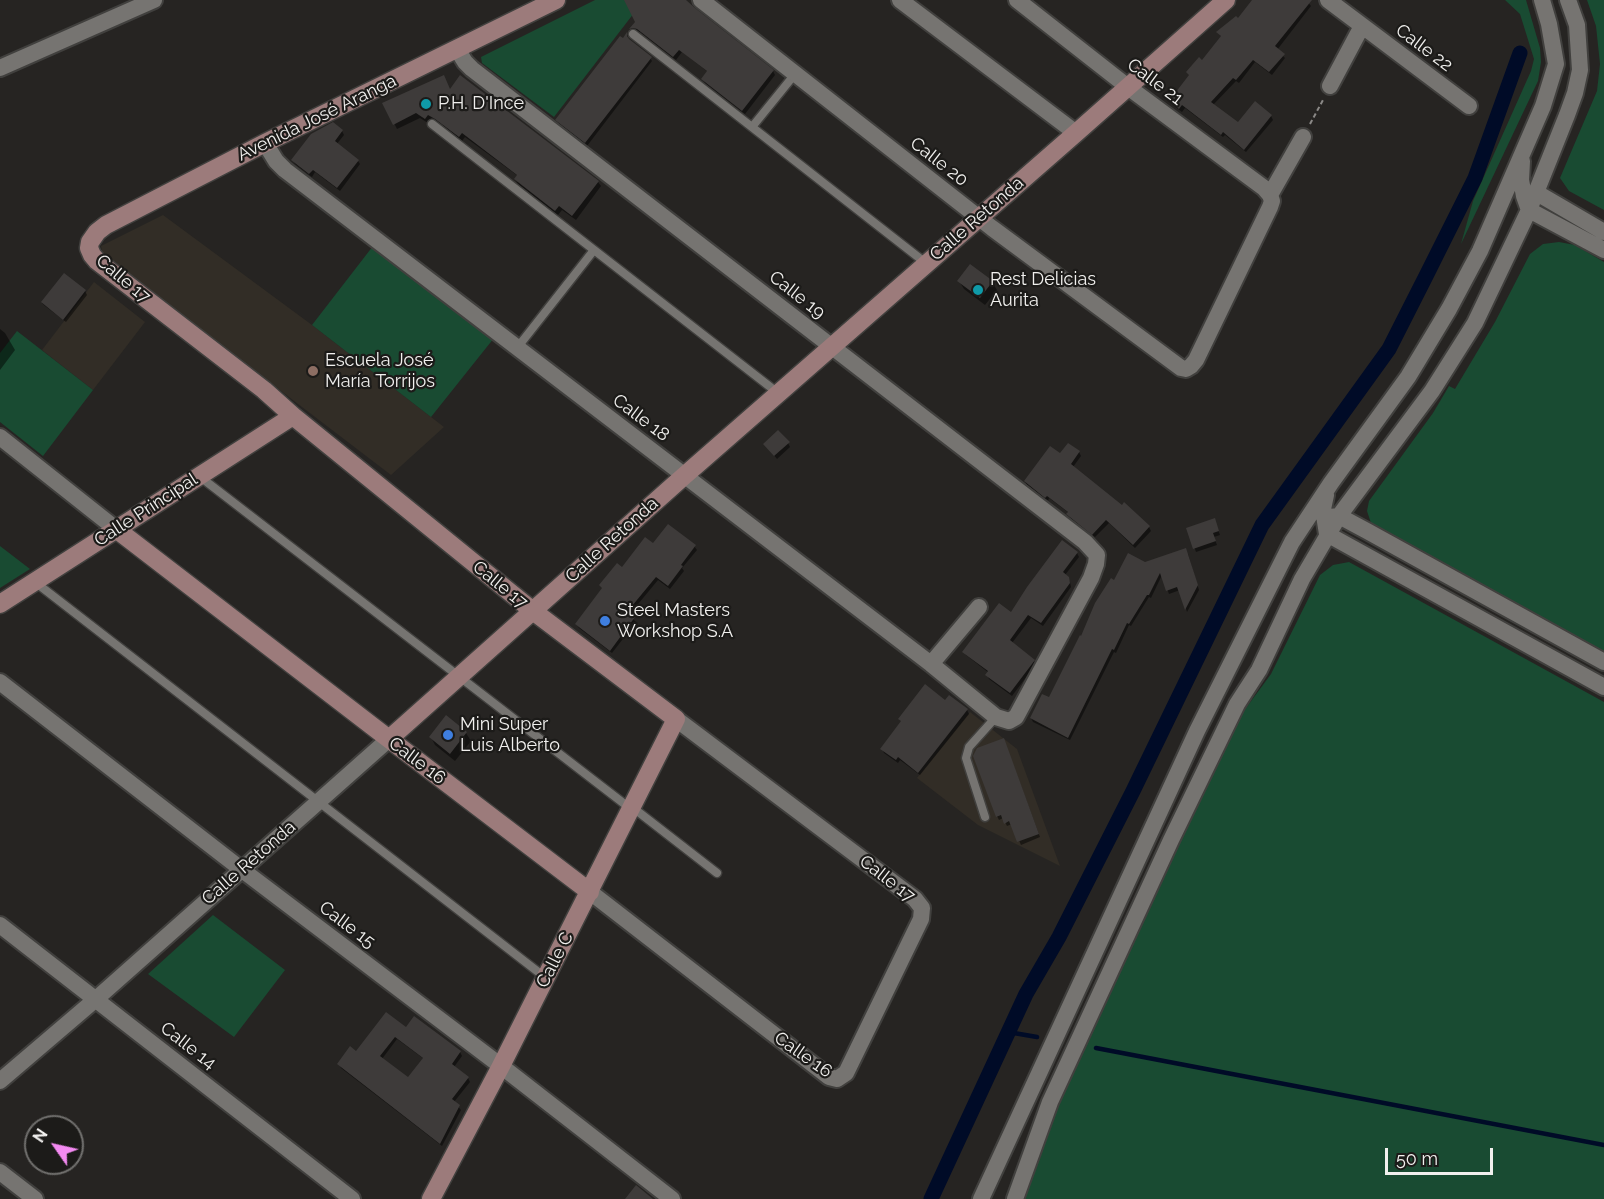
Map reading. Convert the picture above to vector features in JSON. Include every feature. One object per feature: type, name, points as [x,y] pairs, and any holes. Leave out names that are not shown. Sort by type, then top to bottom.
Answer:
[{"type":"street","points":[[0,68],[154,0]]},
{"type":"street","name":"Avenida José Aranga","points":[[90,248],[93,237],[106,225],[265,143],[555,0]]},
{"type":"street","name":"Calle 20","points":[[701,0],[979,218],[1180,368],[1186,369],[1196,360],[1270,207],[1272,201],[1270,195]]},
{"type":"street","points":[[900,0],[1076,133]]},
{"type":"street","name":"Calle 21","points":[[1017,0],[1128,87],[1264,188],[1270,195]]},
{"type":"street","name":"Calle Retonda","points":[[0,1082],[831,346],[1226,0]]},
{"type":"street","name":"Calle 22","points":[[1328,0],[1469,106]]},
{"type":"street","points":[[981,1199],[1197,731],[1292,542],[1331,483],[1414,368],[1480,251],[1543,106],[1556,64],[1542,0]]},
{"type":"street","points":[[1015,1199],[1050,1102],[1171,840],[1237,704],[1259,670],[1330,523],[1432,391],[1468,333],[1504,264],[1575,93],[1580,70],[1577,26],[1568,0]]},
{"type":"street","points":[[1330,86],[1362,26]]},
{"type":"street","name":"Calle 19","points":[[457,49],[472,69],[1085,542],[1097,555],[1091,578],[1016,717],[1009,721],[998,718]]},
{"type":"street","points":[[1270,195],[1303,137]]},
{"type":"street","name":"Calle 18","points":[[265,143],[276,161],[285,170],[931,664],[998,718]]},
{"type":"street","points":[[1525,149],[1521,180],[1530,200],[1604,250]]},
{"type":"street","points":[[1492,224],[1500,212],[1511,203],[1530,200],[1604,232]]},
{"type":"street","name":"Calle 17","points":[[90,248],[97,261],[264,390],[292,416],[533,611],[915,899],[922,908],[921,919],[846,1073],[837,1079]]},
{"type":"street","name":"Calle Principal","points":[[0,604],[292,416]]},
{"type":"street","name":"Calle 16","points":[[0,437],[116,529],[829,1077],[837,1079]]},
{"type":"street","points":[[1331,483],[1325,500],[1330,523],[1604,687]]},
{"type":"street","points":[[1292,542],[1306,527],[1330,523],[1604,662]]},
{"type":"street","points":[[931,664],[979,607]]},
{"type":"street","name":"Calle 15","points":[[0,682],[672,1199]]},
{"type":"street","name":"Calle C","points":[[431,1199],[590,892],[676,719]]},
{"type":"street","name":"Calle 14","points":[[0,925],[352,1199]]},
{"type":"street","points":[[0,1172],[34,1199]]},
{"type":"lane","points":[[633,34],[927,264]]},
{"type":"lane","points":[[752,127],[795,74]]},
{"type":"lane","points":[[432,124],[778,393]]},
{"type":"lane","points":[[517,348],[594,250]]},
{"type":"lane","points":[[199,476],[717,873]]},
{"type":"lane","points":[[34,582],[546,978]]},
{"type":"lane","points":[[985,818],[966,758],[969,747],[998,718]]},
{"type":"path","points":[[1303,137],[1330,86]]},
{"type":"shaded area","name":"Escuela José María Torrijos","points":[[163,215],[312,325],[444,427],[391,475],[103,255],[101,246]]},
{"type":"shaded area","points":[[94,282],[145,322],[93,390],[42,350]]},
{"type":"shaded area","points":[[970,712],[1017,749],[1060,866],[978,825],[917,778]]},
{"type":"green space","points":[[595,0],[644,0],[554,117],[482,63],[481,57]]},
{"type":"green space","points":[[1505,0],[1526,0],[1540,48],[1541,62],[1538,81],[1461,244],[1473,201],[1531,71],[1534,59],[1520,14]]},
{"type":"green space","points":[[1587,0],[1604,0],[1604,210],[1569,191],[1560,178],[1597,91],[1600,64],[1596,26]]},
{"type":"green space","points":[[1559,242],[1575,245],[1604,262],[1604,653],[1371,523],[1367,511],[1369,501],[1433,413],[1449,386],[1455,389],[1495,322],[1530,254],[1543,244]]},
{"type":"green space","points":[[373,246],[494,338],[431,417],[312,325]]},
{"type":"green space","points":[[17,331],[93,390],[43,456],[0,422],[0,353]]},
{"type":"green space","points":[[0,546],[30,569],[0,588]]},
{"type":"green space","points":[[1349,562],[1604,702],[1604,1199],[1020,1199],[1034,1156],[1092,1028],[1243,712],[1271,674],[1320,575],[1333,565]]},
{"type":"green space","points":[[213,915],[285,970],[234,1037],[148,974]]},
{"type":"building","points":[[624,0],[686,0],[774,70],[742,111],[701,79],[707,71],[679,50],[673,57],[637,29],[629,29],[635,22]]},
{"type":"building","points":[[1252,0],[1312,0],[1275,46],[1285,54],[1269,72],[1253,60],[1236,80],[1233,78],[1211,102],[1238,122],[1255,101],[1272,115],[1244,150],[1223,132],[1221,135],[1182,105],[1179,109],[1169,101],[1189,75],[1186,72],[1199,57],[1202,60],[1221,36],[1216,32],[1236,16],[1238,18]]},
{"type":"building","points":[[627,32],[629,39],[652,57],[585,143],[555,120],[620,36],[623,38]]},
{"type":"building","points":[[444,75],[450,89],[460,75],[599,181],[572,216],[559,206],[555,211],[514,179],[517,175],[462,133],[459,137],[428,115],[425,119],[416,113],[393,125],[382,103]]},
{"type":"building","points":[[333,122],[343,130],[335,141],[359,160],[337,188],[313,170],[309,174],[291,160],[311,134]]},
{"type":"building","name":"Rest Delicias Aurita","points":[[970,264],[993,281],[980,298],[957,281]]},
{"type":"building","points":[[64,273],[86,290],[63,320],[41,302]]},
{"type":"building","points":[[778,430],[790,442],[774,456],[763,444]]},
{"type":"building","points":[[1068,443],[1080,451],[1071,464],[1122,505],[1124,502],[1150,526],[1133,545],[1106,520],[1092,535],[1066,514],[1068,512],[1047,496],[1045,498],[1024,481],[1050,446],[1060,453]]},
{"type":"building","points":[[1215,518],[1219,531],[1213,533],[1216,541],[1193,549],[1186,528]]},
{"type":"building","points":[[668,524],[696,545],[668,586],[656,577],[627,612],[635,617],[610,651],[575,624],[602,588],[599,585],[617,563],[622,567],[645,537],[653,543]]},
{"type":"building","points":[[1062,540],[1078,552],[1063,572],[1069,577],[1070,583],[1041,623],[1028,615],[1010,640],[1035,660],[1010,693],[985,675],[988,671],[962,652],[999,603],[1011,612]]},
{"type":"building","points":[[1186,548],[1198,585],[1185,610],[1177,587],[1166,591],[1160,573],[1149,595],[1129,624],[1127,623],[1114,650],[1112,649],[1068,738],[1030,718],[1042,694],[1049,697],[1081,636],[1095,603],[1111,578],[1114,580],[1128,553],[1145,562]]},
{"type":"building","points":[[925,684],[945,700],[949,695],[968,709],[918,773],[898,757],[896,760],[880,749],[901,721],[898,719]]},
{"type":"building","name":"Mini Super Luis Alberto","points":[[446,715],[467,732],[450,754],[429,737]]},
{"type":"building","points":[[1004,738],[1039,834],[1017,842],[1009,821],[1004,824],[1001,815],[996,817],[973,756],[977,748]]},
{"type":"building","points":[[386,1012],[406,1027],[414,1016],[461,1051],[452,1064],[469,1077],[452,1099],[460,1105],[440,1144],[337,1064],[350,1046],[356,1051]],"holes":[[[395,1037],[423,1058],[408,1077],[380,1056]]]},
{"type":"building","points":[[636,1185],[653,1199],[625,1199]]},
{"type":"waterway","points":[[931,1199],[1026,994],[1059,937],[1133,791],[1262,525],[1389,349],[1475,178],[1520,53]]},
{"type":"waterway","points":[[1008,1032],[1037,1037]]},
{"type":"waterway","points":[[1096,1048],[1604,1145]]},
{"type":"place","name":"P.H. D'Ince","points":[[426,104]]},
{"type":"place","name":"Rest Delicias Aurita","points":[[978,290]]},
{"type":"place","name":"Escuela José María Torrijos","points":[[313,371]]},
{"type":"place","name":"Steel Masters Workshop S.A","points":[[605,621]]},
{"type":"place","name":"Mini Super Luis Alberto","points":[[448,735]]}]
